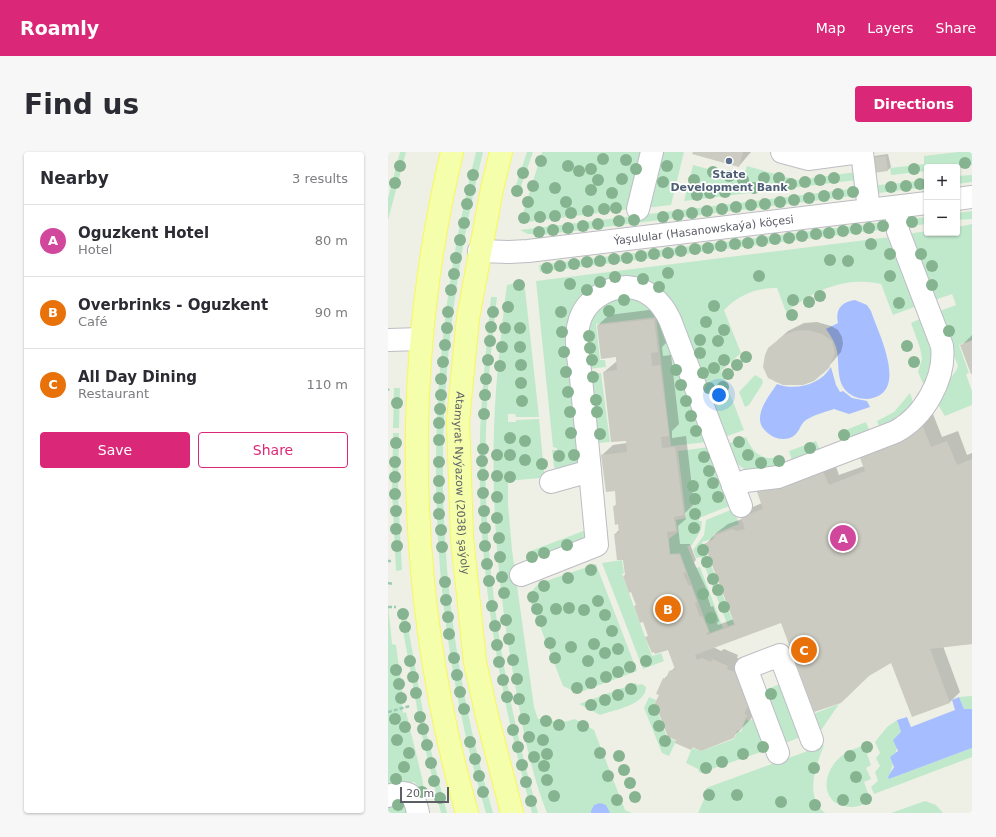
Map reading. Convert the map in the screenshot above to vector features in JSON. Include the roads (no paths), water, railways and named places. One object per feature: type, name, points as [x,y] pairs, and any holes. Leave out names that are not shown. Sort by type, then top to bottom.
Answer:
[{"type":"main road","points":[[452,152],[433,246],[420,339],[417,439],[419,537],[423,584],[433,656],[445,725],[467,813]]},
{"type":"main road","name":"Atamyrat Nyýazow (2038) şaýoly","points":[[501,152],[479,251],[468,318],[458,421],[459,483],[466,583],[475,662],[486,716],[512,813]]},
{"type":"street","points":[[638,209],[652,152]]},
{"type":"street","points":[[782,152],[808,159],[834,154],[861,152],[869,210]]},
{"type":"street","points":[[960,199],[972,197]]},
{"type":"street","name":"Ýaşulular (Hasanowskaýa) köçesi","points":[[479,251],[528,251],[924,203]]},
{"type":"street","points":[[733,486],[746,481],[778,477],[895,432],[912,420],[931,396],[941,370],[943,357],[942,346],[898,231],[896,207]]},
{"type":"street","points":[[521,575],[597,545],[578,353],[579,323],[583,312],[594,299],[616,288],[631,288],[649,294],[665,310],[741,506]]},
{"type":"street","points":[[388,340],[420,339]]},
{"type":"street","points":[[551,482],[590,472]]},
{"type":"street","points":[[778,753],[746,668],[780,656],[812,740]]},
{"type":"street","points":[[388,796],[399,793],[407,793],[414,798],[418,813]]},
{"type":"water","points":[[855,300],[867,305],[871,311],[888,362],[889,375],[887,387],[880,395],[867,399],[853,396],[843,387],[839,374],[836,348],[833,339],[826,329],[838,323],[837,314],[840,307],[850,301]]},
{"type":"water","points":[[831,367],[836,385],[840,392],[843,391],[852,398],[867,401],[870,407],[849,414],[834,409],[816,415],[806,420],[796,434],[787,439],[779,439],[774,437],[763,428],[760,422],[762,409],[777,384],[792,387],[807,385],[821,378]]},
{"type":"water","points":[[959,697],[964,709],[972,709],[972,748],[889,779],[888,777],[894,767],[890,757],[898,751],[893,740],[901,732],[897,720],[907,717],[911,727],[955,710],[952,700]]},
{"type":"water","points":[[600,803],[606,805],[610,813],[591,813],[594,805]]},
{"type":"place","name":"State Development Bank","points":[[729,161]]},
{"type":"place","name":"Oguzkent Hotel","points":[[843,538]]},
{"type":"place","name":"Overbrinks - Oguzkent","points":[[668,609]]},
{"type":"place","name":"All Day Dining","points":[[804,650]]}]
